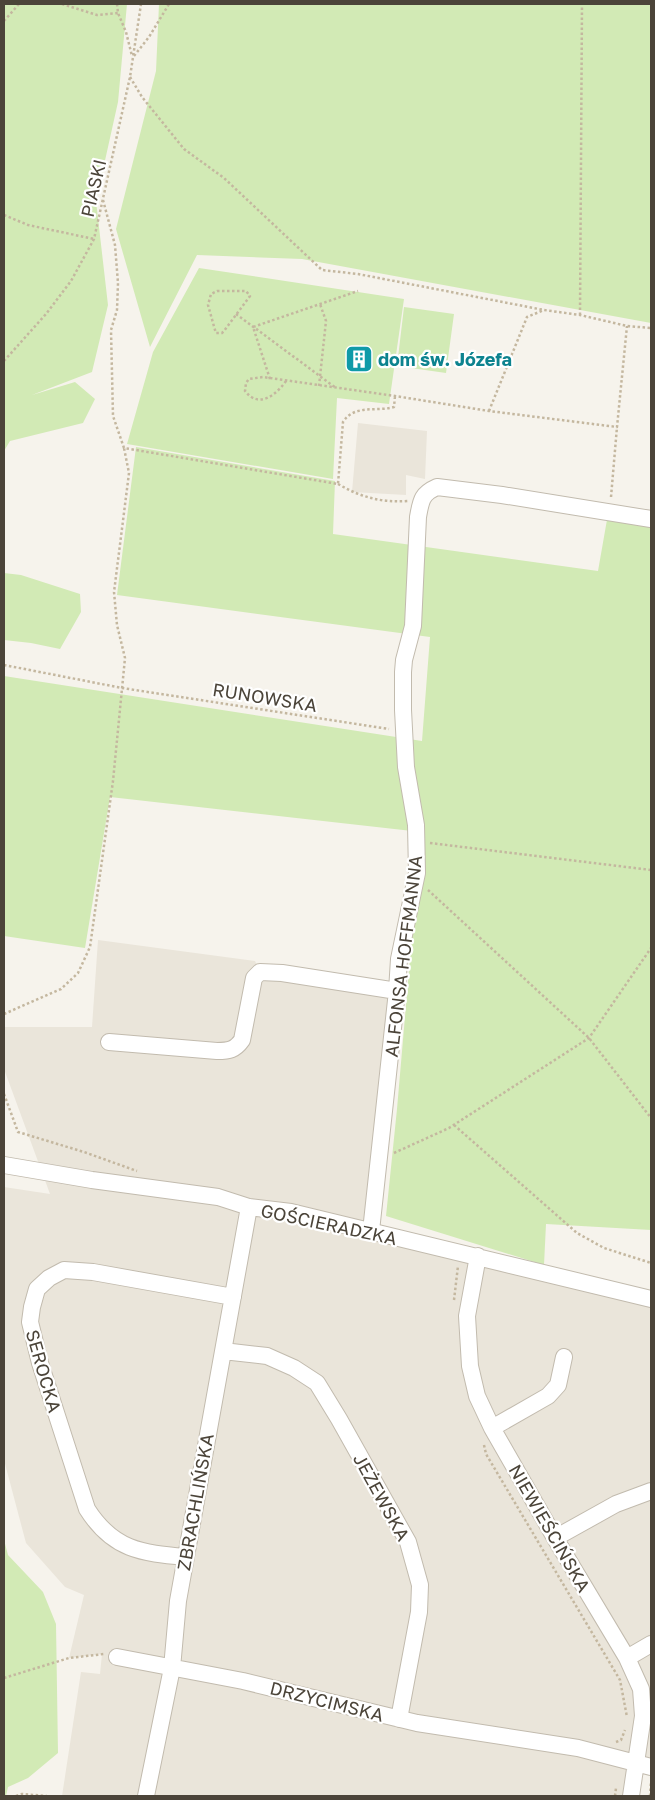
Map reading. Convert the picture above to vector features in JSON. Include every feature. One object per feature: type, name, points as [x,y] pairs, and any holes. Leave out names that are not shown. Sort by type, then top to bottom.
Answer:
[{"type":"street","points":[[421,500],[429,491],[437,487],[502,494],[651,519]]},
{"type":"street","name":"ALFONSA HOFFMANNA","points":[[371,1232],[399,959],[416,878],[416,825],[406,767],[403,672],[404,660],[414,626],[418,517],[421,500]]},
{"type":"street","points":[[109,1042],[230,1051],[236,1048],[242,1040],[254,978],[260,972],[282,972],[397,991]]},
{"type":"street","name":"GOŚCIERADZKA","points":[[4,1165],[92,1180],[218,1197],[249,1207],[291,1212],[651,1299]]},
{"type":"street","name":"ZBRACHLIŃSKA","points":[[146,1796],[172,1668],[178,1601],[249,1207]]},
{"type":"street","name":"NIEWIEŚCIŃSKA","points":[[478,1256],[467,1316],[470,1366],[477,1396],[492,1428],[627,1658],[641,1689],[644,1764],[631,1796]]},
{"type":"street","name":"SEROCKA","points":[[186,1557],[153,1554],[126,1546],[114,1540],[91,1516],[87,1509],[40,1363],[30,1322],[32,1307],[37,1289],[49,1278],[64,1270],[93,1272],[233,1297]]},
{"type":"street","name":"JEŻEWSKA","points":[[223,1351],[267,1356],[294,1368],[317,1383],[339,1418],[408,1542],[420,1585],[419,1612],[399,1719]]},
{"type":"street","points":[[492,1428],[548,1396],[558,1385],[564,1357]]},
{"type":"street","points":[[555,1538],[616,1504],[651,1491]]},
{"type":"street","points":[[627,1658],[651,1644]]},
{"type":"street","name":"DRZYCIMSKA","points":[[117,1656],[243,1681],[399,1719],[459,1731],[559,1744],[644,1764]]},
{"type":"path","points":[[4,21],[19,4]]},
{"type":"path","points":[[62,4],[97,15],[118,13]]},
{"type":"path","points":[[117,4],[118,13],[133,57]]},
{"type":"path","name":"PIASKI","points":[[4,361],[46,314],[70,281],[94,239],[130,77],[141,4]]},
{"type":"path","points":[[133,57],[149,37],[170,4]]},
{"type":"path","points":[[580,315],[582,4]]},
{"type":"path","points":[[130,77],[142,97],[184,149],[224,178],[322,270],[358,274],[544,310],[580,315],[627,326],[651,328]]},
{"type":"path","points":[[4,1014],[61,989],[78,973],[90,947],[113,781],[125,658],[117,625],[114,592],[129,473],[124,448],[113,416],[112,330],[117,310],[118,283],[115,245],[103,200]]},
{"type":"path","points":[[4,215],[28,225],[94,239]]},
{"type":"path","points":[[218,291],[246,291],[249,293],[248,300],[235,314],[222,333],[216,333],[208,305],[211,294],[218,291]]},
{"type":"path","points":[[253,327],[358,291]]},
{"type":"path","points":[[319,386],[326,320],[320,304]]},
{"type":"path","points":[[489,411],[527,317],[544,310]]},
{"type":"path","points":[[235,314],[338,389]]},
{"type":"path","points":[[610,512],[627,326]]},
{"type":"path","points":[[253,327],[270,378]]},
{"type":"path","points":[[286,381],[278,393],[261,400],[255,400],[245,391],[246,383],[249,379],[263,377],[489,411],[617,427]]},
{"type":"path","points":[[338,484],[343,422],[347,416],[366,408],[394,406],[395,396]]},
{"type":"path","points":[[124,448],[338,484],[352,492],[378,501],[421,500]]},
{"type":"path","name":"RUNOWSKA","points":[[4,665],[122,688],[404,731]]},
{"type":"path","points":[[416,841],[651,870]]},
{"type":"path","points":[[416,878],[589,1038],[651,1118]]},
{"type":"path","points":[[379,1160],[454,1125],[589,1038],[651,948]]},
{"type":"path","points":[[4,1094],[18,1132],[84,1152],[143,1173]]},
{"type":"path","points":[[454,1125],[577,1233],[604,1248],[651,1263]]},
{"type":"path","points":[[453,1308],[462,1252]]},
{"type":"path","points":[[484,1444],[486,1454],[620,1680],[627,1717]]},
{"type":"path","points":[[4,1678],[70,1658],[102,1653],[117,1656]]},
{"type":"path","points":[[612,1742],[621,1740],[626,1726]]},
{"type":"path","points":[[650,1796],[651,1780]]},
{"type":"path","points":[[16,1796],[33,1794],[47,1796]]},
{"type":"shaded area","points":[[358,423],[427,431],[425,479],[406,475],[406,495],[352,492]]},
{"type":"shaded area","points":[[98,940],[255,961],[260,972],[397,991],[371,1231],[651,1299],[651,1767],[637,1762],[631,1796],[62,1796],[81,1672],[100,1674],[102,1654],[69,1658],[84,1595],[65,1587],[26,1543],[4,1460],[4,1187],[50,1194],[4,1069],[4,1027],[92,1027]]},
{"type":"green space","points":[[4,4],[127,4],[118,102],[96,201],[108,305],[92,372],[32,395],[75,382],[95,399],[83,423],[10,441],[4,451]]},
{"type":"green space","points":[[159,4],[651,4],[651,323],[302,259],[197,255],[150,347],[116,229],[156,71]]},
{"type":"green space","points":[[199,268],[404,299],[389,404],[337,398],[333,479],[127,444],[153,352]]},
{"type":"green space","points":[[404,307],[454,314],[446,373],[397,366]]},
{"type":"green space","points":[[136,447],[335,481],[333,534],[598,571],[608,514],[651,522],[651,1230],[546,1224],[544,1265],[386,1216],[421,832],[110,797],[85,948],[4,936],[4,676],[422,741],[430,637],[117,595]]},
{"type":"green space","points":[[4,573],[21,575],[80,594],[81,612],[60,649],[4,640]]},
{"type":"green space","points":[[4,1540],[8,1555],[43,1592],[56,1624],[58,1753],[28,1778],[8,1787],[6,1796],[4,1796]]},
{"type":"place","name":"dom św. Józefa","points":[[359,359]]}]
